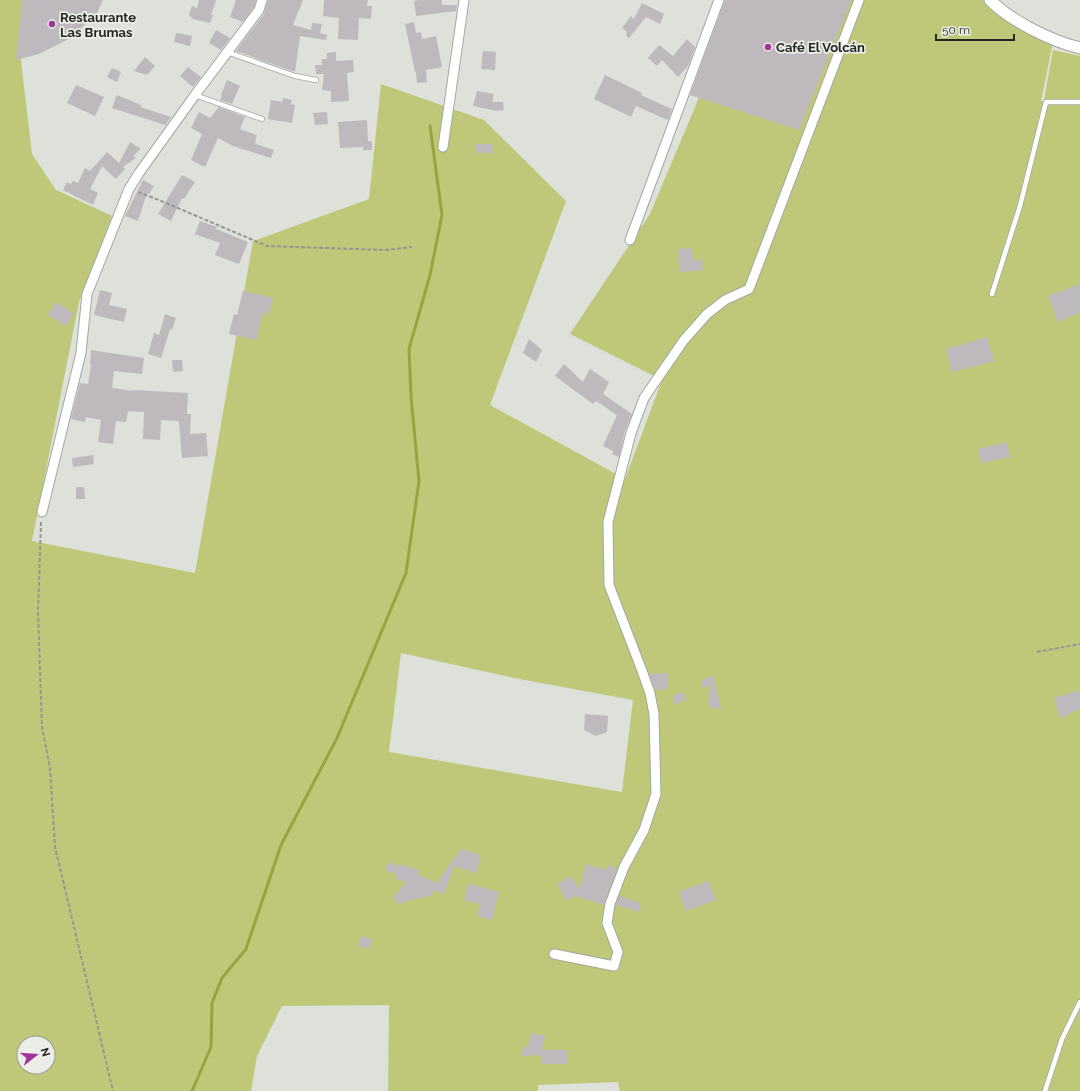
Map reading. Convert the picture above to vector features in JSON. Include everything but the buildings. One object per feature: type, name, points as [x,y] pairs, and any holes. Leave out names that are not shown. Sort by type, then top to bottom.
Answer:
[{"type":"street","points":[[42,512],[81,353],[87,294],[129,189],[195,95],[259,10],[262,0]]},
{"type":"street","points":[[443,147],[464,0]]},
{"type":"street","points":[[630,240],[719,0]]},
{"type":"street","points":[[554,954],[614,966],[618,952],[607,923],[610,904],[624,867],[644,830],[656,794],[654,714],[650,693],[609,585],[608,522],[631,434],[644,398],[684,340],[707,314],[725,300],[749,289],[858,0]]},
{"type":"street","points":[[990,0],[1001,10],[1025,25],[1060,42],[1080,48]]},
{"type":"lane","points":[[227,52],[295,76],[316,80]]},
{"type":"lane","points":[[195,95],[262,119]]},
{"type":"lane","points":[[992,294],[1020,206],[1046,102],[1080,102]]},
{"type":"lane","points":[[1045,1091],[1062,1039],[1080,1002]]},
{"type":"path","points":[[129,189],[159,200],[267,246],[385,250],[412,247]]},
{"type":"path","points":[[42,512],[38,612],[42,727],[50,768],[56,846],[114,1091]]},
{"type":"path","points":[[1037,652],[1080,644]]},
{"type":"green space","points":[[0,0],[29,0],[19,44],[32,154],[56,190],[112,216],[79,302],[32,541],[195,573],[253,241],[369,199],[381,84],[484,120],[566,201],[490,405],[625,479],[662,380],[570,334],[650,214],[719,50],[787,0],[990,0],[1053,42],[1041,101],[1080,102],[1080,1091],[620,1091],[618,1082],[538,1085],[538,1091],[388,1091],[389,1005],[282,1006],[257,1056],[251,1091],[0,1091]],"holes":[[[401,653],[514,678],[633,700],[622,792],[389,752]]]},
{"type":"green space","points":[[1053,50],[1080,56],[1080,100],[1044,100]]},
{"type":"waterway","points":[[192,1091],[211,1047],[212,1003],[222,978],[246,949],[281,845],[337,738],[406,573],[419,481],[411,397],[409,349],[430,275],[442,215],[430,126]]},
{"type":"place","name":"Restaurante Las Brumas","points":[[52,24]]},
{"type":"place","name":"Café El Volcán","points":[[768,47]]}]
